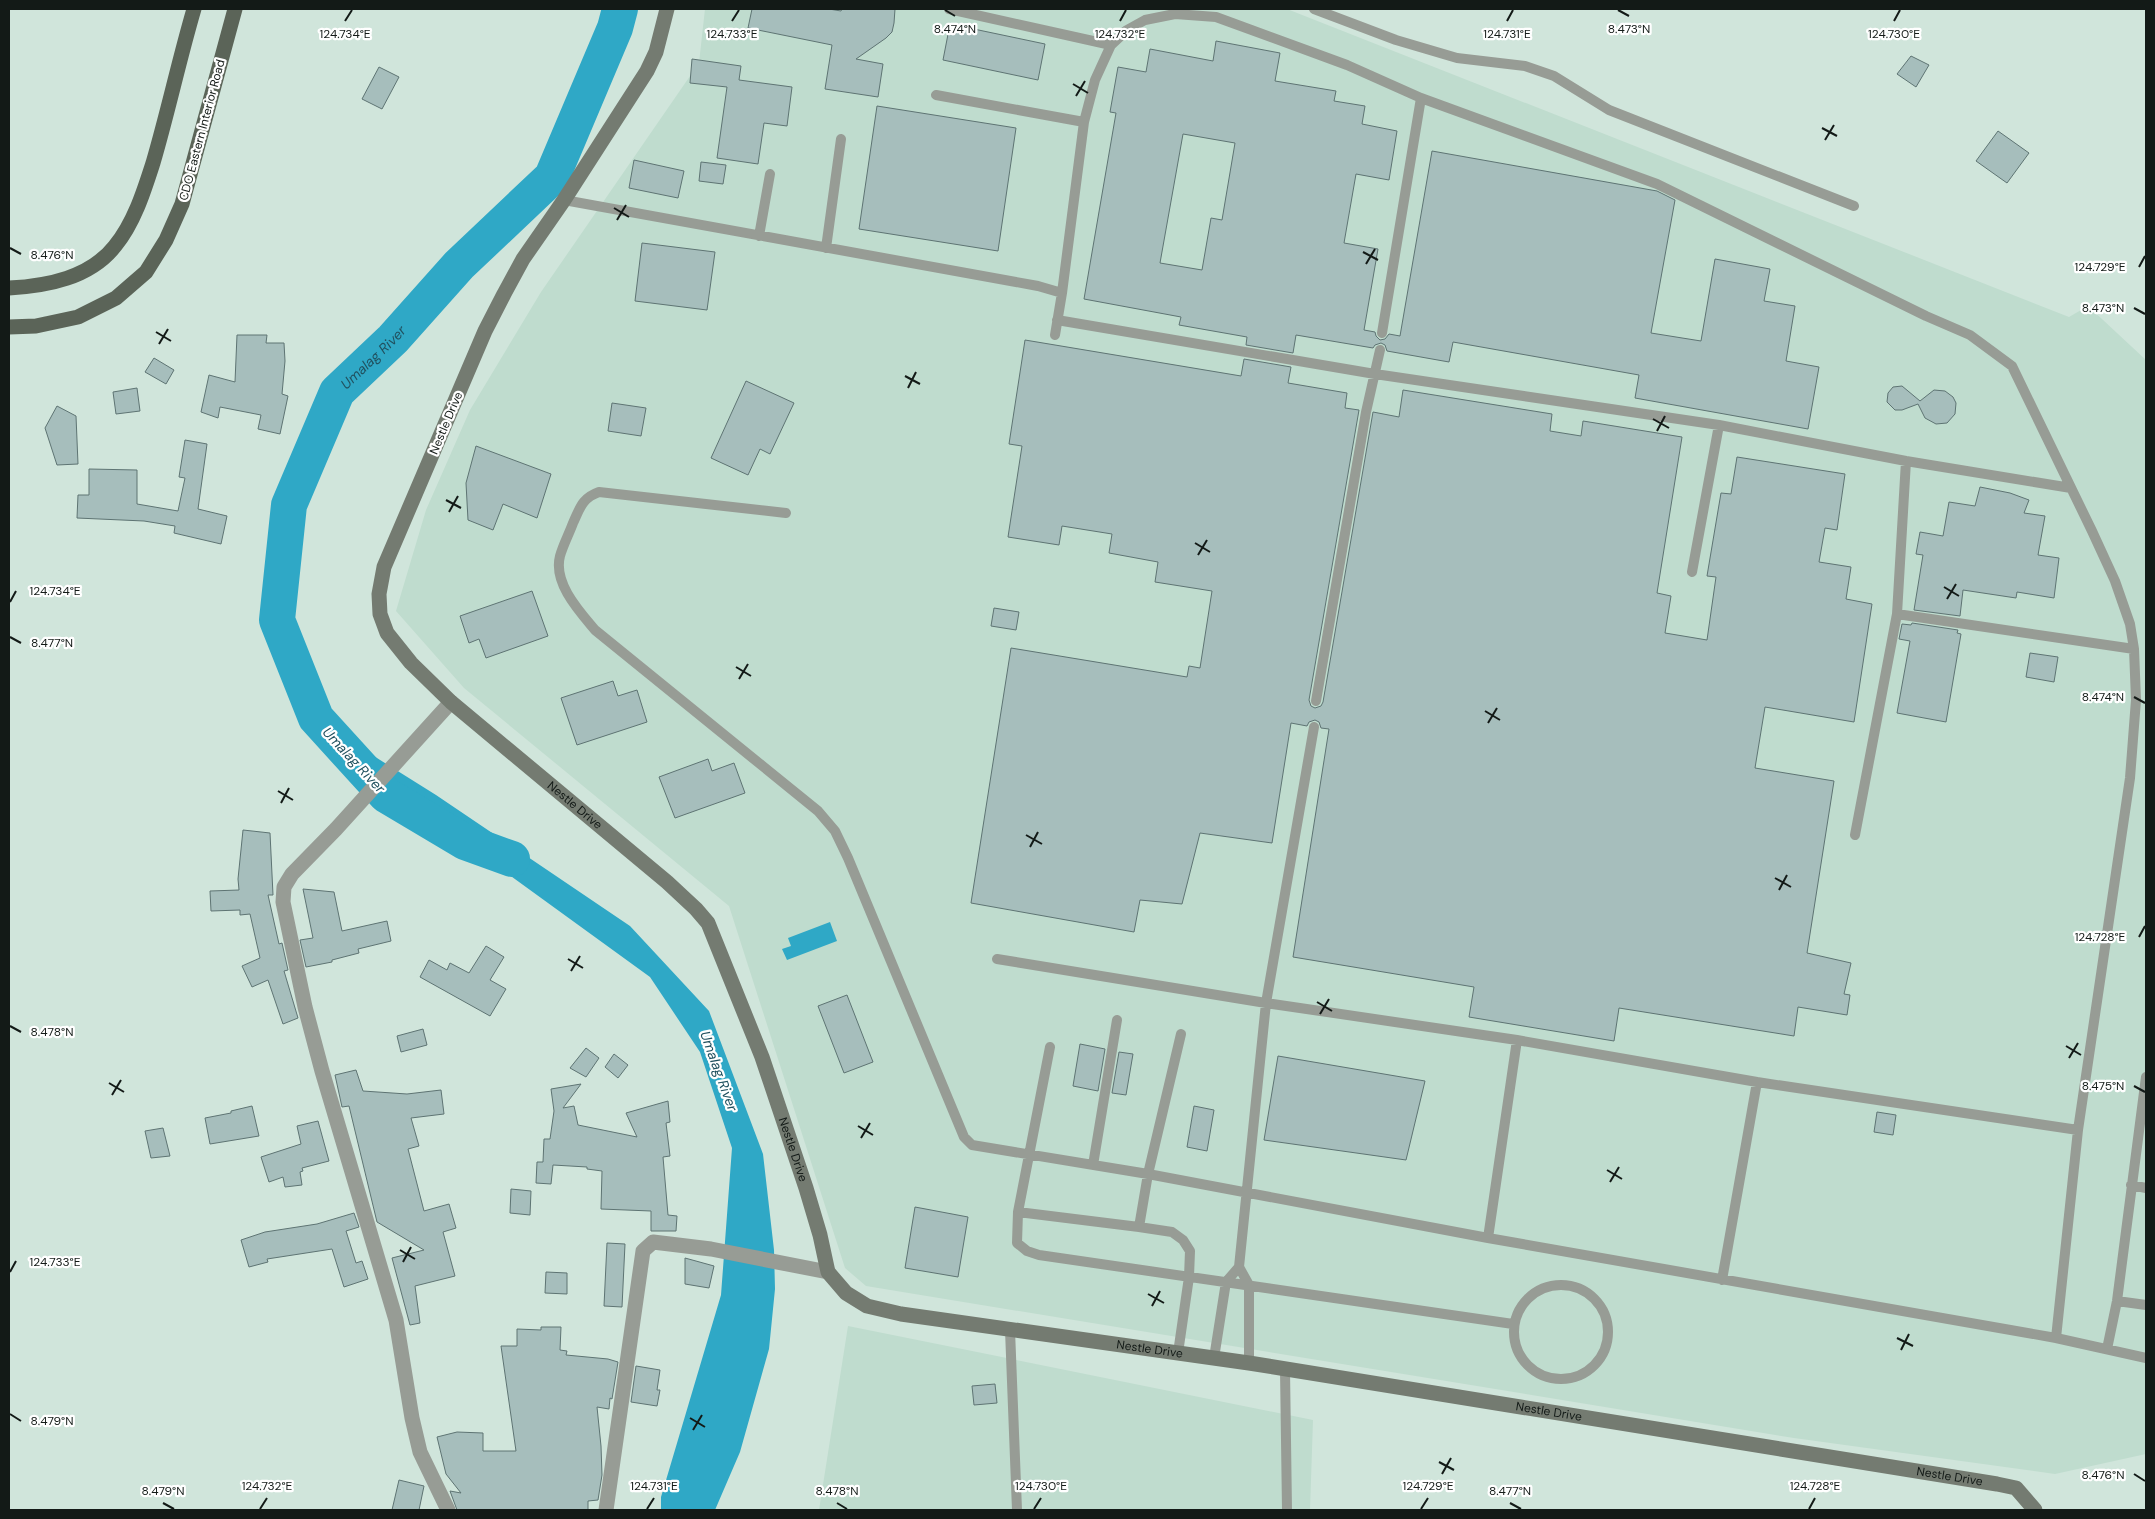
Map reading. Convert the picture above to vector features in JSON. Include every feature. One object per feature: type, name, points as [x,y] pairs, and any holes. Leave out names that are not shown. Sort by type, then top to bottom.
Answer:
[{"type":"main road","points":[[9,288],[32,287],[65,280],[94,265],[115,246],[130,222],[144,190],[194,9]]},
{"type":"main road","name":"CDO Eastern Interior Road","points":[[9,327],[36,326],[78,317],[116,298],[146,272],[166,240],[182,204],[235,9]]},
{"type":"street","name":"Nestle Drive","points":[[667,9],[656,52],[647,71],[564,200],[523,259],[489,324],[384,567],[379,594],[380,614],[387,633],[412,663],[451,702],[667,882],[696,909],[708,924],[762,1057],[809,1198],[828,1272],[846,1293],[867,1306],[901,1314],[1249,1363],[1997,1484],[2016,1488],[2035,1510]]},
{"type":"street","points":[[448,1510],[420,1452],[412,1418],[396,1320],[322,1071],[305,1007],[283,902],[284,887],[292,874],[336,829],[451,702]]},
{"type":"street","points":[[606,1510],[643,1251],[653,1242],[711,1249],[828,1272]]},
{"type":"lane","points":[[949,9],[1111,45]]},
{"type":"lane","points":[[1314,9],[1396,40],[1457,58],[1525,66],[1554,76],[1609,110],[1854,206]]},
{"type":"lane","points":[[1055,335],[1084,122],[1095,80],[1111,45],[1127,30],[1145,20],[1175,14],[1216,17],[1347,65],[1421,98],[1664,187],[1926,316],[1970,335],[2012,366],[2115,581],[2130,624],[2134,649],[2136,700],[2130,778],[2078,1130],[2056,1338]]},
{"type":"lane","points":[[936,95],[1084,122]]},
{"type":"lane","points":[[1382,333],[1421,98]]},
{"type":"lane","points":[[826,248],[840,139]]},
{"type":"lane","points":[[759,236],[770,174]]},
{"type":"lane","points":[[564,200],[1038,286],[1062,293]]},
{"type":"lane","points":[[1056,320],[1375,374],[1718,425],[1906,461],[2071,488]]},
{"type":"lane","points":[[1316,701],[1366,412],[1380,350]]},
{"type":"lane","points":[[1692,572],[1718,425]]},
{"type":"lane","points":[[1855,835],[1897,614],[1906,461]]},
{"type":"lane","points":[[786,513],[599,492],[588,496],[578,512],[560,557],[561,579],[574,605],[595,630],[818,811],[835,831],[848,858],[964,1138],[972,1144],[979,1147],[1148,1174],[1722,1280],[2056,1338],[2146,1358]]},
{"type":"lane","points":[[1897,614],[2134,649]]},
{"type":"lane","points":[[1214,1358],[1226,1282],[1239,1267],[1266,1003],[1314,727]]},
{"type":"lane","points":[[997,960],[1266,1003],[1517,1040],[1756,1082],[2078,1130]]},
{"type":"lane","points":[[1093,1165],[1117,1020]]},
{"type":"lane","points":[[1139,1227],[1148,1174],[1182,1034]]},
{"type":"lane","points":[[1488,1238],[1517,1040]]},
{"type":"lane","points":[[1050,1047],[1018,1212],[1017,1244],[1027,1251],[1040,1255],[1513,1324]]},
{"type":"lane","points":[[2107,1349],[2117,1301],[2131,1185],[2142,1135],[2146,1078]]},
{"type":"lane","points":[[1722,1280],[1756,1082]]},
{"type":"lane","points":[[2131,1185],[2146,1188]]},
{"type":"lane","points":[[1018,1212],[1172,1232],[1183,1240],[1190,1251],[1189,1277],[1178,1353]]},
{"type":"lane","points":[[1239,1267],[1249,1285],[1249,1363]]},
{"type":"lane","points":[[1562,1284],[1585,1291],[1601,1307],[1609,1329],[1605,1351],[1591,1370],[1570,1380],[1548,1379],[1527,1367],[1515,1348],[1513,1324],[1522,1304],[1540,1289],[1562,1284]]},
{"type":"lane","points":[[2117,1301],[2146,1305]]},
{"type":"lane","points":[[1010,1330],[1017,1510]]},
{"type":"lane","points":[[1285,1370],[1287,1510]]},
{"type":"shaded area","points":[[705,9],[1287,9],[2069,317],[2088,306],[2146,360],[2146,1454],[2055,1474],[1794,1438],[866,1286],[845,1268],[729,906],[464,688],[396,611],[426,510],[470,410],[541,292],[699,63]]},
{"type":"shaded area","points":[[848,1326],[1313,1420],[1310,1510],[819,1510]]},
{"type":"water","points":[[329,728],[436,795],[630,926],[709,1011],[763,1154],[774,1250],[775,1289],[769,1349],[740,1452],[715,1510],[661,1510],[661,1497],[721,1295],[732,1148],[700,1052],[650,977],[420,810]]},
{"type":"water","points":[[830,922],[837,941],[787,960],[782,949],[791,946],[788,938]]},
{"type":"building","points":[[752,9],[829,9],[841,11],[842,9],[895,9],[892,32],[856,59],[883,64],[878,97],[825,89],[832,45],[748,28]]},
{"type":"building","points":[[950,24],[1045,44],[1038,80],[943,60]]},
{"type":"building","points":[[1216,41],[1280,53],[1275,81],[1336,91],[1334,101],[1365,106],[1362,124],[1397,131],[1389,180],[1356,174],[1344,243],[1378,249],[1364,330],[1375,332],[1380,340],[1385,339],[1389,334],[1400,336],[1432,151],[1657,191],[1675,200],[1651,333],[1701,341],[1715,259],[1770,269],[1764,301],[1795,306],[1786,361],[1819,367],[1808,429],[1635,398],[1639,375],[1453,342],[1449,362],[1387,351],[1385,345],[1381,343],[1373,348],[1296,335],[1293,353],[1246,345],[1247,337],[1179,325],[1181,317],[1084,299],[1116,113],[1110,112],[1118,67],[1146,72],[1150,49],[1213,61]],"holes":[[[1183,134],[1235,143],[1222,220],[1211,218],[1202,270],[1160,263]]]},
{"type":"building","points":[[1911,56],[1929,65],[1916,87],[1897,74]]},
{"type":"building","points":[[692,59],[741,66],[739,80],[792,87],[787,126],[764,123],[758,164],[717,158],[727,87],[690,83]]},
{"type":"building","points":[[379,67],[399,77],[382,109],[362,99]]},
{"type":"building","points":[[877,106],[1016,128],[998,251],[859,229]]},
{"type":"building","points":[[1998,131],[2029,153],[2007,183],[1976,161]]},
{"type":"building","points":[[634,160],[684,171],[678,198],[629,188]]},
{"type":"building","points":[[701,162],[726,165],[723,184],[699,181]]},
{"type":"building","points":[[642,243],[715,252],[707,310],[635,301]]},
{"type":"building","points":[[237,335],[267,335],[266,343],[284,343],[285,361],[282,394],[288,396],[280,434],[258,429],[261,415],[220,407],[218,418],[201,412],[209,375],[235,382]]},
{"type":"building","points":[[1025,340],[1241,376],[1244,359],[1291,367],[1288,383],[1347,393],[1345,408],[1359,410],[1309,700],[1311,706],[1315,708],[1321,706],[1323,702],[1373,412],[1399,417],[1403,390],[1552,414],[1550,431],[1581,436],[1583,421],[1682,437],[1657,593],[1671,596],[1665,633],[1707,640],[1716,577],[1707,576],[1721,493],[1731,494],[1737,457],[1845,474],[1837,530],[1825,528],[1819,562],[1851,567],[1846,599],[1872,604],[1854,722],[1765,707],[1755,768],[1834,781],[1807,953],[1851,963],[1844,994],[1850,995],[1847,1015],[1798,1007],[1794,1036],[1619,1008],[1614,1041],[1469,1017],[1474,987],[1293,957],[1329,729],[1321,728],[1319,722],[1315,720],[1309,722],[1307,726],[1291,723],[1272,843],[1200,833],[1182,904],[1140,900],[1134,932],[971,903],[1011,648],[1187,677],[1189,666],[1200,668],[1212,591],[1155,582],[1158,562],[1109,553],[1112,534],[1062,526],[1059,545],[1008,537],[1022,446],[1009,444]]},
{"type":"building","points":[[154,358],[174,370],[166,384],[145,372]]},
{"type":"building","points":[[746,381],[794,403],[770,454],[760,449],[748,475],[711,458]]},
{"type":"building","points":[[1902,386],[1920,401],[1934,390],[1945,391],[1953,397],[1956,403],[1955,414],[1947,423],[1936,424],[1925,418],[1918,404],[1902,410],[1895,410],[1887,402],[1888,393],[1893,387]]},
{"type":"building","points":[[137,388],[140,411],[116,414],[113,392]]},
{"type":"building","points":[[612,403],[646,408],[641,436],[608,431]]},
{"type":"building","points":[[57,406],[76,416],[78,464],[57,465],[45,428]]},
{"type":"building","points":[[185,440],[207,444],[198,509],[227,516],[221,544],[174,533],[175,526],[144,521],[77,518],[78,495],[89,495],[89,469],[137,470],[137,504],[178,511],[185,478],[179,477]]},
{"type":"building","points":[[476,446],[551,474],[537,518],[503,504],[493,530],[468,520],[466,483]]},
{"type":"building","points":[[1980,487],[2010,493],[2029,500],[2024,513],[2045,516],[2038,555],[2059,558],[2054,598],[2017,592],[2016,598],[1963,590],[1960,616],[1914,610],[1923,555],[1916,554],[1920,532],[1943,536],[1949,502],[1975,506]]},
{"type":"building","points":[[532,591],[548,636],[486,658],[479,639],[469,643],[460,616]]},
{"type":"building","points":[[994,608],[1019,612],[1016,630],[991,626]]},
{"type":"building","points":[[1912,623],[1958,630],[1957,633],[1961,634],[1946,722],[1897,713],[1910,641],[1899,639],[1902,624],[1911,625]]},
{"type":"building","points":[[2030,653],[2058,657],[2054,682],[2026,677]]},
{"type":"building","points":[[613,681],[618,696],[637,690],[647,722],[577,745],[561,698]]},
{"type":"building","points":[[708,759],[712,771],[734,763],[745,793],[675,818],[659,777]]},
{"type":"building","points":[[243,830],[270,833],[273,895],[268,895],[279,944],[282,943],[288,970],[284,971],[298,1018],[283,1024],[268,980],[252,987],[242,966],[260,958],[250,914],[240,915],[240,910],[211,911],[210,891],[239,890],[238,879]]},
{"type":"building","points":[[303,889],[334,892],[342,931],[387,921],[391,941],[358,949],[359,953],[332,960],[332,962],[306,967],[300,940],[313,938]]},
{"type":"building","points":[[486,946],[504,957],[490,980],[506,989],[490,1016],[420,977],[429,960],[447,970],[450,963],[469,973]]},
{"type":"building","points":[[847,995],[873,1062],[844,1073],[818,1006]]},
{"type":"building","points":[[423,1029],[427,1045],[401,1052],[397,1036]]},
{"type":"building","points":[[1080,1044],[1105,1049],[1098,1091],[1073,1086]]},
{"type":"building","points":[[586,1048],[599,1058],[586,1077],[570,1068]]},
{"type":"building","points":[[1119,1052],[1133,1054],[1126,1095],[1112,1093]]},
{"type":"building","points":[[614,1054],[628,1065],[618,1078],[605,1067]]},
{"type":"building","points":[[1278,1056],[1425,1081],[1406,1160],[1264,1140]]},
{"type":"building","points":[[356,1070],[363,1091],[407,1094],[441,1090],[444,1114],[411,1118],[419,1146],[408,1149],[424,1211],[449,1204],[456,1228],[443,1232],[455,1276],[415,1286],[420,1323],[410,1325],[392,1258],[424,1250],[377,1222],[349,1106],[342,1107],[335,1075]]},
{"type":"building","points":[[581,1084],[563,1108],[574,1106],[578,1125],[637,1137],[626,1113],[668,1101],[670,1122],[666,1123],[670,1156],[663,1157],[668,1215],[677,1216],[676,1231],[651,1231],[651,1211],[601,1209],[602,1171],[587,1169],[587,1167],[553,1165],[551,1184],[536,1183],[537,1162],[543,1162],[544,1139],[550,1139],[554,1111],[551,1089]]},
{"type":"building","points":[[252,1106],[259,1136],[210,1144],[205,1118],[231,1113],[231,1111]]},
{"type":"building","points":[[1194,1106],[1214,1110],[1207,1151],[1187,1147]]},
{"type":"building","points":[[1877,1112],[1896,1115],[1893,1135],[1874,1132]]},
{"type":"building","points":[[318,1121],[329,1161],[302,1168],[303,1171],[300,1172],[302,1185],[285,1187],[283,1177],[269,1182],[261,1157],[301,1144],[297,1126]]},
{"type":"building","points":[[163,1128],[170,1156],[151,1158],[145,1131]]},
{"type":"building","points":[[511,1189],[531,1191],[530,1215],[510,1213]]},
{"type":"building","points":[[915,1207],[968,1217],[958,1277],[905,1268]]},
{"type":"building","points":[[354,1213],[359,1227],[346,1231],[356,1263],[362,1261],[368,1279],[344,1287],[332,1249],[267,1259],[268,1262],[249,1267],[241,1240],[265,1232],[317,1224]]},
{"type":"building","points":[[607,1243],[625,1244],[622,1307],[604,1306]]},
{"type":"building","points":[[685,1258],[714,1266],[709,1288],[685,1284]]},
{"type":"building","points":[[546,1272],[567,1273],[567,1294],[545,1293]]},
{"type":"building","points":[[541,1327],[561,1327],[560,1350],[567,1351],[566,1355],[608,1359],[618,1362],[609,1409],[597,1407],[602,1475],[598,1500],[588,1501],[588,1510],[457,1510],[450,1491],[461,1493],[446,1474],[437,1437],[457,1432],[483,1433],[483,1451],[516,1451],[501,1346],[517,1346],[517,1329],[541,1330]]},
{"type":"building","points":[[636,1366],[660,1370],[657,1390],[660,1390],[657,1406],[631,1402]]},
{"type":"building","points":[[995,1384],[997,1403],[974,1405],[972,1386]]},
{"type":"building","points":[[399,1480],[424,1486],[419,1510],[392,1510]]},
{"type":"waterway","name":"Umalag River","points":[[512,859],[465,842],[386,795],[316,718],[277,620],[289,505],[337,392],[393,339],[459,265],[552,177],[615,28],[620,9]]}]
